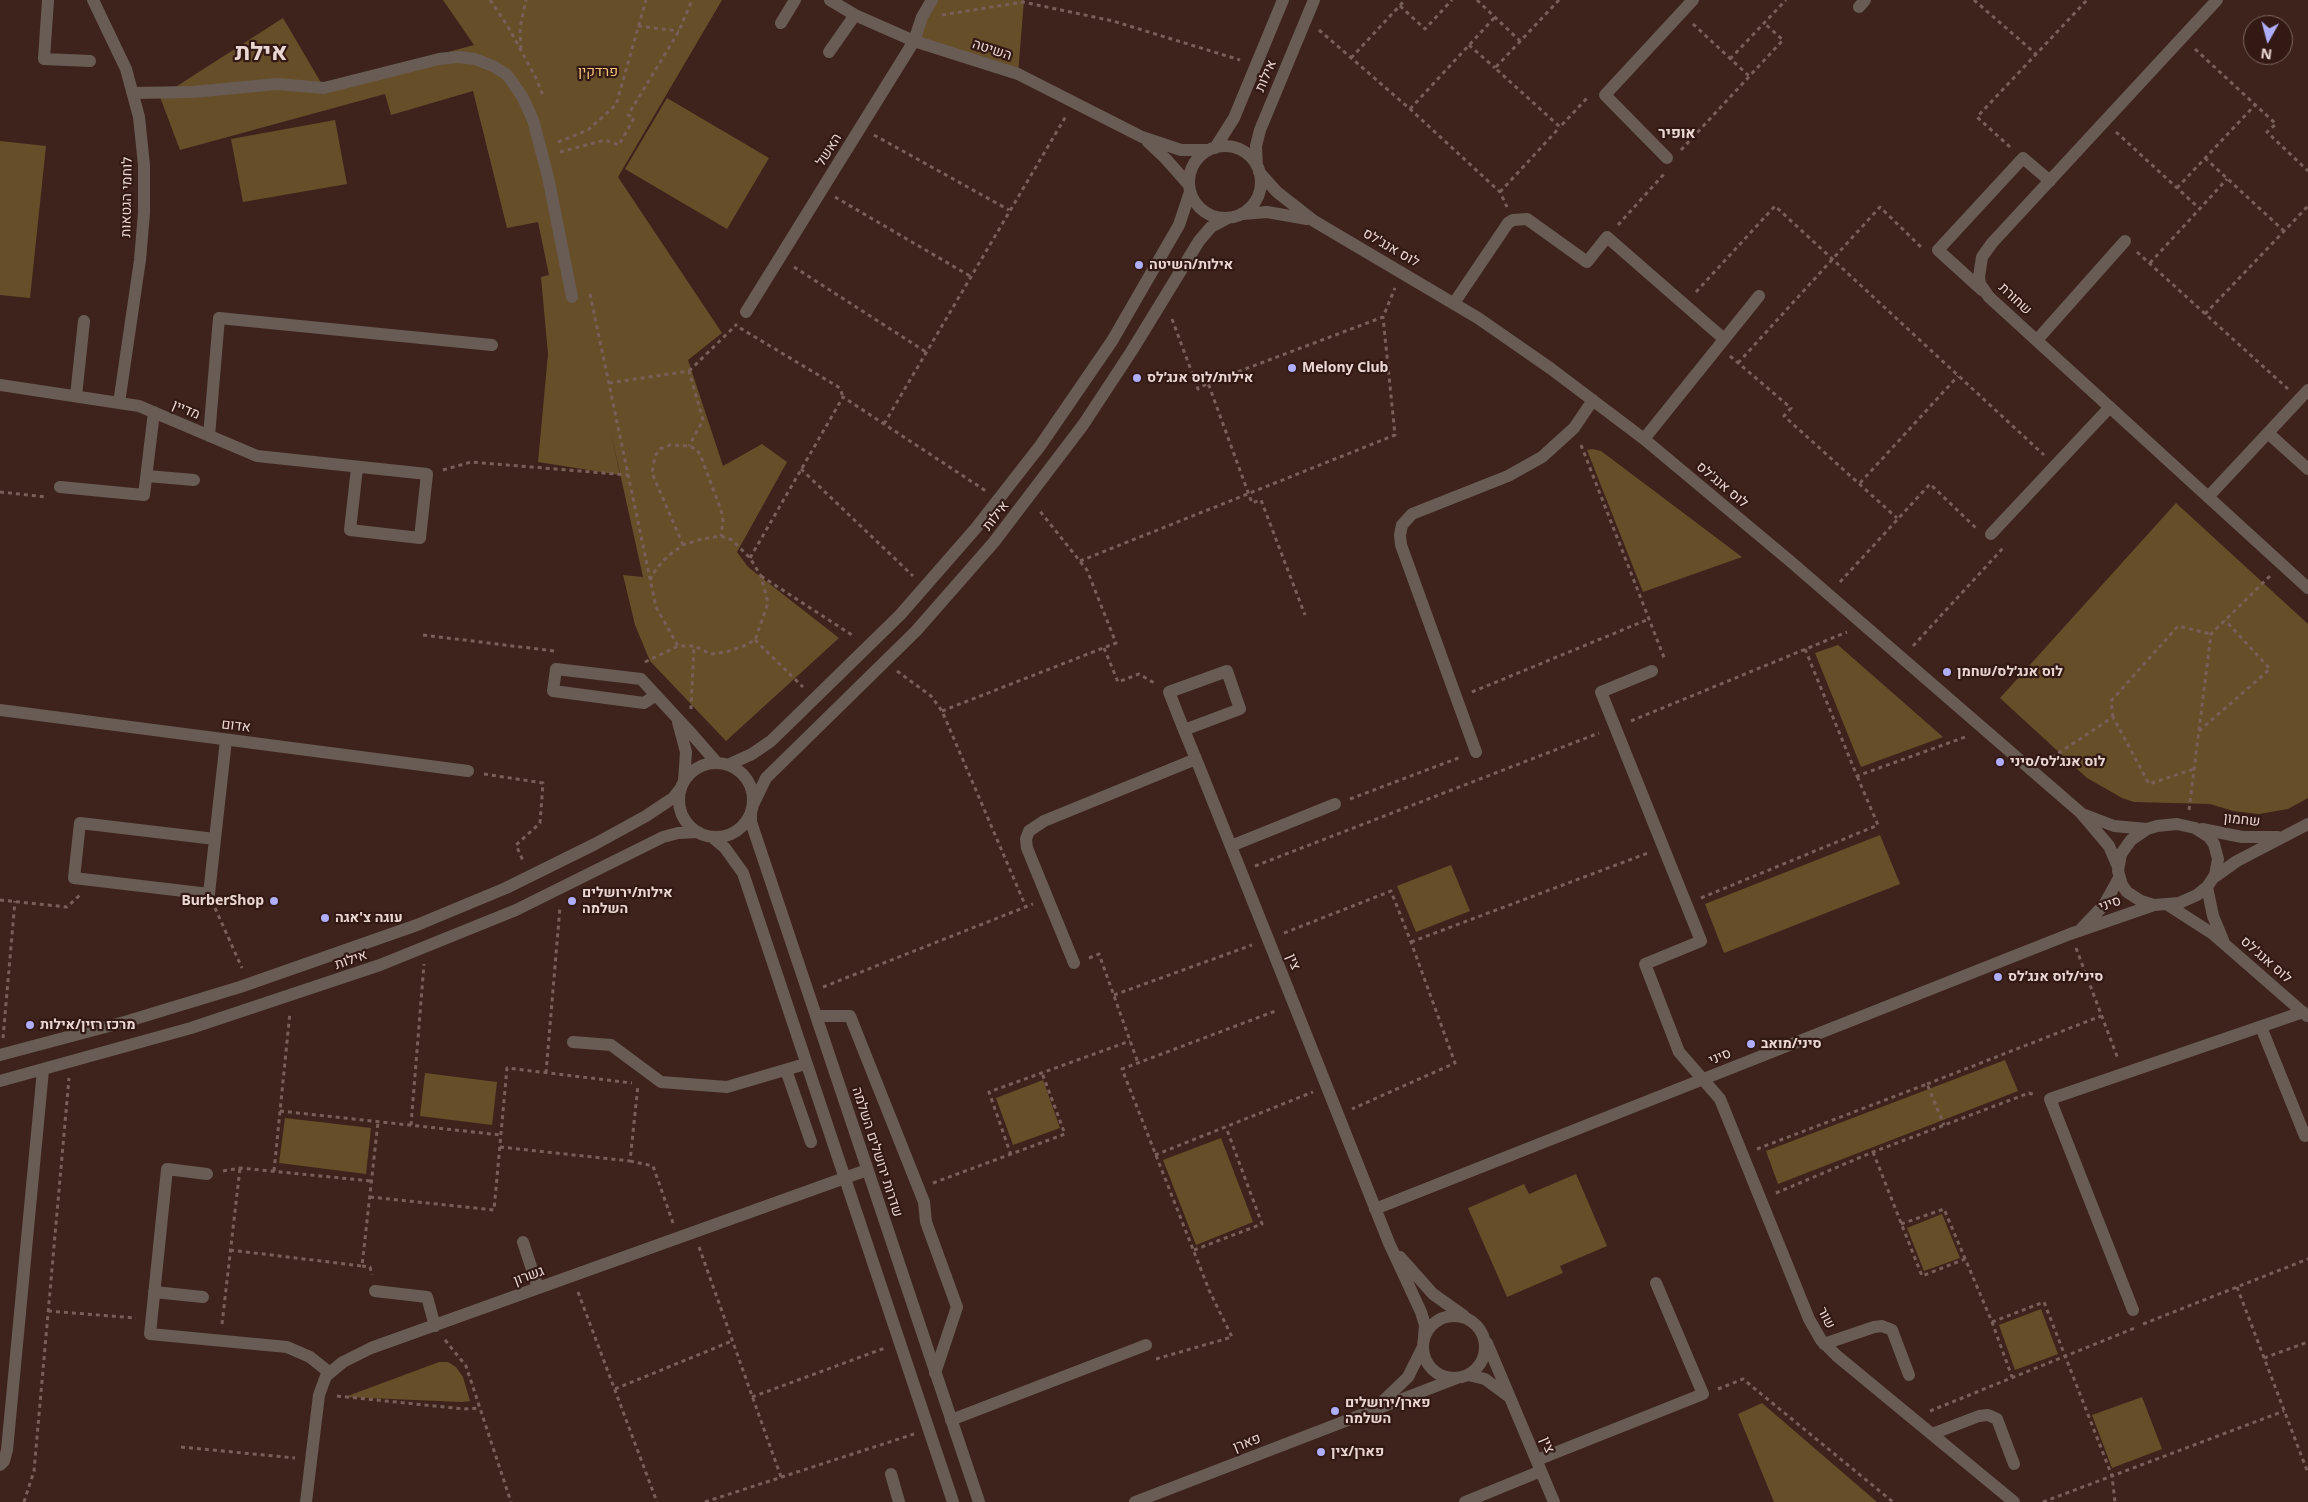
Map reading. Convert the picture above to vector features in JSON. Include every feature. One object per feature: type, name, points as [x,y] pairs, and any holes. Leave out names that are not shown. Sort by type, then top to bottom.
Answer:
[{"type":"street","points":[[48,0],[44,59],[90,61]]},
{"type":"street","name":"לוחמי הגטאות","points":[[93,0],[126,69],[139,117],[144,164],[144,213],[140,260],[119,403]]},
{"type":"street","points":[[781,23],[796,0]]},
{"type":"street","name":"השיטה","points":[[830,0],[855,15],[914,41],[1018,74],[1142,137],[1181,150],[1211,149]]},
{"type":"street","name":"האשל","points":[[746,312],[914,41],[922,17],[932,0]]},
{"type":"street","name":"אילות","points":[[1211,149],[1231,124],[1283,0]]},
{"type":"street","name":"אילות","points":[[1258,169],[1256,146],[1260,130],[1314,0]]},
{"type":"street","points":[[1669,160],[1604,95],[1693,0]]},
{"type":"street","name":"שחורת","points":[[2217,0],[1992,243],[1982,257],[1979,277],[1980,284],[1989,297],[2308,588]]},
{"type":"street","points":[[829,52],[855,15]]},
{"type":"street","points":[[133,93],[193,92],[277,84],[324,88],[439,59],[458,57],[475,59],[493,66],[506,74],[511,80],[523,98],[532,120],[548,177],[572,297]]},
{"type":"street","name":"השיטה","points":[[1142,137],[1166,159],[1189,189]]},
{"type":"street","points":[[1236,148],[1248,155],[1258,169],[1259,194],[1252,206],[1241,214],[1228,218],[1207,214],[1196,204],[1189,189],[1193,164],[1211,149],[1236,148]]},
{"type":"street","points":[[1989,297],[1938,250],[2023,158],[2050,181]]},
{"type":"street","name":"לוס אנג'לס","points":[[1258,169],[1283,198],[1314,221],[1402,271],[1514,342],[1644,439],[1828,594],[2081,813],[2109,846],[2118,872]]},
{"type":"street","name":"אילות","points":[[722,764],[752,754],[771,741],[926,588],[999,500],[1059,419],[1112,340],[1179,225],[1189,189]]},
{"type":"street","name":"לוס אנג'לס","points":[[1241,214],[1276,213],[1314,221]]},
{"type":"street","name":"אילות","points":[[752,808],[766,778],[885,662],[953,591],[1029,498],[1107,389],[1190,255],[1210,227],[1228,218]]},
{"type":"street","points":[[1454,303],[1508,223],[1513,220],[1527,219],[1587,262],[1607,237],[1684,305],[1721,342]]},
{"type":"street","points":[[2038,340],[2125,241]]},
{"type":"street","points":[[1644,439],[1759,296]]},
{"type":"street","points":[[209,436],[219,318],[492,345]]},
{"type":"street","points":[[76,396],[84,321]]},
{"type":"street","name":"מדיין","points":[[0,385],[139,406],[257,456],[428,474]]},
{"type":"street","points":[[2208,496],[2304,395]]},
{"type":"street","points":[[1476,752],[1401,545],[1400,534],[1402,525],[1412,514],[1508,476],[1531,464],[1553,449],[1574,428],[1593,400]]},
{"type":"street","points":[[1991,534],[2110,407]]},
{"type":"street","points":[[60,486],[144,496],[154,412]]},
{"type":"street","points":[[2268,433],[2308,469]]},
{"type":"street","points":[[357,468],[350,530],[420,538],[428,474]]},
{"type":"street","points":[[147,476],[194,480]]},
{"type":"street","points":[[656,695],[644,703],[553,692],[556,669],[641,679],[722,764],[741,772],[749,783],[752,808],[744,824],[733,833],[712,837]]},
{"type":"street","points":[[1169,692],[1227,670],[1240,709],[1184,730]]},
{"type":"street","points":[[1652,671],[1601,692],[1686,904]]},
{"type":"street","name":"צין","points":[[1169,692],[1375,1209],[1421,1312],[1425,1325],[1423,1343]]},
{"type":"street","name":"אדום","points":[[0,710],[468,771]]},
{"type":"street","points":[[676,717],[686,752],[680,810],[687,823],[698,832],[712,837],[725,848],[743,874],[843,1178],[953,1502]]},
{"type":"street","points":[[215,839],[80,823],[74,878],[208,894],[215,839],[226,740]]},
{"type":"street","points":[[1074,963],[1027,848],[1027,835],[1031,828],[1196,759]]},
{"type":"street","points":[[682,785],[699,767],[722,764]]},
{"type":"street","name":"אילות","points":[[0,1055],[128,1021],[250,984],[416,925],[530,876],[646,816],[673,798],[682,785]]},
{"type":"street","points":[[1230,846],[1335,804]]},
{"type":"street","name":"שדרות ירושלים השלמה","points":[[752,808],[751,822],[979,1502]]},
{"type":"street","name":"לוס אנג'לס","points":[[2081,813],[2114,826],[2148,829]]},
{"type":"street","points":[[2168,824],[2191,826],[2209,837],[2217,851],[2217,867],[2210,883],[2188,900],[2168,905],[2154,905],[2133,897],[2122,886],[2118,872],[2126,846],[2148,829],[2168,824]]},
{"type":"street","name":"שחמון","points":[[2210,883],[2237,861],[2308,824]]},
{"type":"street","name":"שחמון","points":[[2191,826],[2242,837],[2286,836]]},
{"type":"street","name":"אילות","points":[[0,1081],[191,1028],[291,996],[426,948],[562,889],[663,837],[678,833],[698,832]]},
{"type":"street","name":"סיני","points":[[2073,933],[2098,913],[2109,898],[2118,872]]},
{"type":"street","name":"לוס אנג'לס","points":[[2210,883],[2213,916],[2227,946]]},
{"type":"street","name":"שור","points":[[1686,904],[1701,941],[1645,964],[1679,1052],[1720,1099],[1812,1324],[1824,1344],[2014,1502]]},
{"type":"street","name":"סיני","points":[[1375,1209],[2073,933],[2154,905]]},
{"type":"street","name":"לוס אנג'לס","points":[[2168,905],[2198,923],[2227,946],[2305,1015]]},
{"type":"street","points":[[2133,1310],[2050,1099],[2261,1027],[2305,1015]]},
{"type":"street","points":[[816,1016],[850,1016],[924,1202],[926,1222],[957,1308],[936,1373]]},
{"type":"street","points":[[2261,1027],[2305,1136]]},
{"type":"street","points":[[573,1042],[611,1045],[661,1082],[726,1087],[805,1064]]},
{"type":"street","points":[[0,1465],[4,1461],[7,1450],[42,1070]]},
{"type":"street","points":[[786,1070],[811,1142]]},
{"type":"street","points":[[208,1174],[168,1170],[150,1334],[277,1346],[295,1350],[316,1361],[330,1373]]},
{"type":"street","name":"גשרון","points":[[306,1502],[319,1395],[330,1373],[355,1355],[867,1170]]},
{"type":"street","points":[[523,1242],[538,1288]]},
{"type":"street","name":"צין","points":[[1389,1243],[1433,1294],[1467,1318]]},
{"type":"street","points":[[1465,1502],[1539,1465],[1703,1394],[1656,1283]]},
{"type":"street","points":[[375,1291],[427,1297],[434,1326]]},
{"type":"street","points":[[154,1292],[203,1297]]},
{"type":"street","points":[[1451,1316],[1467,1318],[1479,1328],[1484,1338],[1484,1357],[1478,1368],[1462,1377],[1444,1377],[1433,1371],[1426,1361],[1423,1343],[1430,1326],[1440,1319],[1451,1316]]},
{"type":"street","points":[[1824,1344],[1882,1326],[1892,1330],[1908,1375]]},
{"type":"street","name":"צין","points":[[1484,1338],[1554,1502]]},
{"type":"street","name":"פארן","points":[[1368,1412],[1402,1385],[1414,1368],[1423,1343]]},
{"type":"street","points":[[951,1420],[1146,1345]]},
{"type":"street","name":"צין","points":[[1462,1377],[1490,1383],[1512,1400]]},
{"type":"street","name":"פארן","points":[[1136,1502],[1462,1377]]},
{"type":"street","points":[[1932,1434],[1979,1416],[1988,1415],[1997,1420],[2014,1464]]},
{"type":"street","points":[[891,1474],[899,1502]]},
{"type":"path","points":[[490,0],[521,51],[545,101]]},
{"type":"path","points":[[521,51],[520,28],[526,0]]},
{"type":"path","points":[[558,142],[588,130],[616,104],[646,0]]},
{"type":"path","points":[[560,152],[604,140],[620,145],[634,118],[628,115],[679,32],[692,0]]},
{"type":"path","points":[[1351,58],[1405,0]]},
{"type":"path","points":[[1400,6],[1425,29],[1452,0]]},
{"type":"path","points":[[1477,0],[1520,41]]},
{"type":"path","points":[[1495,68],[1559,0]]},
{"type":"path","points":[[1730,59],[1786,0]]},
{"type":"path","points":[[1974,0],[2036,54]]},
{"type":"path","points":[[2023,158],[1977,117],[2087,0]]},
{"type":"path","points":[[922,17],[1023,1],[1113,21],[1255,64]]},
{"type":"path","points":[[1681,13],[1749,76]]},
{"type":"path","points":[[1410,109],[1495,17]]},
{"type":"path","points":[[1306,19],[1410,109],[1500,192],[1513,220]]},
{"type":"path","points":[[1607,237],[1673,164],[1669,160],[1782,40],[1764,24]]},
{"type":"path","points":[[638,26],[679,32]]},
{"type":"path","points":[[2182,37],[2276,124],[2267,132],[2308,171]]},
{"type":"path","points":[[1469,45],[1560,127]]},
{"type":"path","points":[[1500,192],[1589,96],[1604,95]]},
{"type":"path","points":[[884,424],[1074,102]]},
{"type":"path","points":[[2177,188],[2255,104]]},
{"type":"path","points":[[2105,122],[2200,209]]},
{"type":"path","points":[[861,128],[1009,210]]},
{"type":"path","points":[[556,134],[562,161]]},
{"type":"path","points":[[2205,158],[2284,231]]},
{"type":"path","points":[[2150,264],[2227,179]]},
{"type":"path","points":[[822,190],[970,276]]},
{"type":"path","points":[[1684,305],[1775,206],[2055,466]]},
{"type":"path","points":[[2205,314],[2308,206]]},
{"type":"path","points":[[1738,363],[1880,207],[1923,249],[1938,250]]},
{"type":"path","points":[[2125,241],[2205,314],[2304,395]]},
{"type":"path","points":[[780,258],[926,352]]},
{"type":"path","points":[[1080,561],[1395,435],[1383,317],[1402,271]]},
{"type":"path","points":[[588,285],[656,607],[678,646]]},
{"type":"path","points":[[1164,298],[1198,389],[1208,383],[1383,317]]},
{"type":"path","points":[[609,383],[689,371],[735,326],[746,312]]},
{"type":"path","points":[[735,326],[840,388],[843,397],[999,500]]},
{"type":"path","points":[[1721,342],[1738,363],[1791,408],[1784,416],[1898,518]]},
{"type":"path","points":[[689,371],[703,420],[689,446]]},
{"type":"path","points":[[1860,483],[1958,376]]},
{"type":"path","points":[[1208,383],[1252,503],[1261,500],[1305,616]]},
{"type":"path","points":[[750,558],[843,397]]},
{"type":"path","points":[[1574,428],[1668,666],[1652,671]]},
{"type":"path","points":[[683,545],[670,512],[654,480],[652,464],[660,449],[678,444],[696,449],[700,454],[721,510],[723,521],[721,536]]},
{"type":"path","points":[[428,474],[472,462],[628,475]]},
{"type":"path","points":[[802,469],[926,588]]},
{"type":"path","points":[[1828,594],[1930,484],[1987,539],[1991,534]]},
{"type":"path","points":[[0,492],[58,498],[60,486]]},
{"type":"path","points":[[942,711],[1116,643],[1086,570],[1029,498]]},
{"type":"path","points":[[636,661],[646,662],[678,646],[694,646],[711,654],[726,652],[744,646],[755,640],[768,603],[761,576],[750,558],[732,540],[721,536],[683,545],[668,556],[656,569],[650,580]]},
{"type":"path","points":[[1902,658],[2006,546]]},
{"type":"path","points":[[2191,826],[2194,768],[2211,634],[2282,564]]},
{"type":"path","points":[[761,576],[869,646]]},
{"type":"path","points":[[1457,698],[1649,620]]},
{"type":"path","points":[[2198,731],[2270,669],[2225,620]]},
{"type":"path","points":[[1241,872],[1615,727],[1864,625]]},
{"type":"path","points":[[2194,768],[2149,784],[2113,717],[2111,700],[2178,626],[2211,634]]},
{"type":"path","points":[[423,635],[559,652]]},
{"type":"path","points":[[755,640],[815,698]]},
{"type":"path","points":[[690,732],[694,646]]},
{"type":"path","points":[[1104,648],[1118,682],[1139,674],[1169,692]]},
{"type":"path","points":[[1686,904],[1878,825],[1805,649]]},
{"type":"path","points":[[885,662],[931,696],[942,711],[1026,907]]},
{"type":"path","points":[[2032,771],[2113,717]]},
{"type":"path","points":[[1857,776],[1985,730]]},
{"type":"path","points":[[1335,804],[1476,752]]},
{"type":"path","points":[[468,771],[543,783],[540,824],[516,844],[530,876]]},
{"type":"path","points":[[1411,942],[1663,847]]},
{"type":"path","points":[[0,900],[67,907],[98,881]]},
{"type":"path","points":[[546,1073],[562,889]]},
{"type":"path","points":[[1114,996],[1391,891],[1455,1064],[1338,1115]]},
{"type":"path","points":[[208,894],[250,984]]},
{"type":"path","points":[[808,993],[1048,898]]},
{"type":"path","points":[[0,1055],[15,901]]},
{"type":"path","points":[[2073,933],[2101,1016],[2124,1073]]},
{"type":"path","points":[[411,1125],[426,948]]},
{"type":"path","points":[[1074,963],[1099,954],[1138,1064]]},
{"type":"path","points":[[274,1171],[291,996]]},
{"type":"path","points":[[1146,1345],[1155,1360],[1232,1337],[1155,1155],[1122,1069],[1294,1005]]},
{"type":"path","points":[[1742,1154],[2101,1016]]},
{"type":"path","points":[[1011,1155],[989,1092],[1130,1041]]},
{"type":"path","points":[[24,1502],[34,1471],[70,1063]]},
{"type":"path","points":[[370,1197],[494,1210],[507,1068],[638,1084],[630,1161]]},
{"type":"path","points":[[919,1189],[1065,1134],[1042,1073]]},
{"type":"path","points":[[1927,1084],[1944,1125]]},
{"type":"path","points":[[1155,1155],[1327,1087]]},
{"type":"path","points":[[1761,1200],[1873,1152],[2029,1093],[2050,1099]]},
{"type":"path","points":[[280,1111],[501,1135]]},
{"type":"path","points":[[230,1250],[362,1266],[378,1122]]},
{"type":"path","points":[[1194,1250],[1262,1224],[1226,1127]]},
{"type":"path","points":[[500,1147],[630,1161],[653,1166],[678,1238]]},
{"type":"path","points":[[1873,1152],[1922,1276],[1965,1259]]},
{"type":"path","points":[[208,1174],[240,1168],[371,1181]]},
{"type":"path","points":[[220,1340],[240,1168]]},
{"type":"path","points":[[1901,1224],[1944,1208],[1992,1322],[2012,1377]]},
{"type":"path","points":[[694,1232],[781,1477]]},
{"type":"path","points":[[1912,1418],[2065,1355],[2308,1260]]},
{"type":"path","points":[[572,1276],[657,1502]]},
{"type":"path","points":[[2237,1287],[2308,1473]]},
{"type":"path","points":[[1992,1322],[2044,1302],[2112,1476],[2115,1502]]},
{"type":"path","points":[[48,1311],[151,1319]]},
{"type":"path","points":[[434,1326],[466,1366],[511,1502]]},
{"type":"path","points":[[614,1389],[732,1341]]},
{"type":"path","points":[[752,1397],[899,1342]]},
{"type":"path","points":[[2264,1358],[2308,1342]]},
{"type":"path","points":[[1703,1394],[1742,1379],[1891,1501]]},
{"type":"path","points":[[319,1395],[464,1409],[480,1408]]},
{"type":"path","points":[[2043,1502],[2284,1411]]},
{"type":"path","points":[[705,1502],[929,1430]]},
{"type":"path","points":[[181,1447],[311,1460]]},
{"type":"green space","name":"פרדקין","points":[[443,0],[722,0],[618,177],[722,333],[688,360],[723,466],[762,444],[787,462],[737,552],[748,567],[839,638],[726,741],[650,661],[635,625],[623,575],[643,577],[610,428],[620,475],[538,462],[548,354],[541,277],[549,275],[538,222],[507,228],[473,91],[391,115],[385,94],[180,150],[160,97],[283,18],[323,86],[474,45]]},
{"type":"green space","points":[[932,0],[1024,0],[1018,74],[914,41]]},
{"type":"green space","points":[[667,98],[769,158],[727,229],[625,169]]},
{"type":"green space","points":[[335,120],[347,184],[243,202],[231,139]]},
{"type":"green space","points":[[0,141],[46,146],[30,298],[0,295]]},
{"type":"green space","points":[[1587,450],[1601,451],[1742,557],[1643,592]]},
{"type":"green space","points":[[2176,503],[2308,624],[2308,798],[2288,809],[2259,814],[2233,811],[2210,804],[2134,802],[2122,798],[2087,778],[2000,698]]},
{"type":"green space","points":[[1838,645],[1943,737],[1861,767],[1815,653]]},
{"type":"green space","points":[[1880,835],[1900,884],[1724,953],[1705,904]]},
{"type":"green space","points":[[1451,865],[1470,911],[1416,932],[1397,886]]},
{"type":"green space","points":[[2005,1060],[2018,1091],[1778,1184],[1766,1151]]},
{"type":"green space","points":[[425,1073],[497,1082],[492,1125],[420,1116]]},
{"type":"green space","points":[[1043,1080],[1060,1128],[1013,1145],[996,1098]]},
{"type":"green space","points":[[285,1118],[371,1128],[366,1174],[279,1163]]},
{"type":"green space","points":[[1221,1138],[1253,1222],[1196,1245],[1163,1160]]},
{"type":"green space","points":[[1576,1174],[1607,1246],[1560,1266],[1563,1273],[1507,1297],[1468,1208],[1524,1184],[1529,1194]]},
{"type":"green space","points":[[1942,1214],[1960,1258],[1924,1271],[1907,1228]]},
{"type":"green space","points":[[2041,1309],[2058,1354],[2015,1370],[1999,1325]]},
{"type":"green space","points":[[439,1362],[448,1362],[456,1367],[463,1377],[470,1401],[345,1397]]},
{"type":"green space","points":[[2142,1397],[2162,1449],[2112,1468],[2092,1415]]},
{"type":"green space","points":[[1762,1403],[1877,1502],[1774,1502],[1738,1414]]},
{"type":"place","name":"אילות/השיטה","points":[[1139,265]]},
{"type":"place","name":"Melony Club","points":[[1292,368]]},
{"type":"place","name":"אילות/לוס אנג׳לס","points":[[1137,378]]},
{"type":"place","name":"לוס אנג׳לס/שחמן","points":[[1947,672]]},
{"type":"place","name":"לוס אנג׳לס/סיני","points":[[2000,762]]},
{"type":"place","name":"BurberShop","points":[[274,901]]},
{"type":"place","name":"אילות/ירושלים השלמה","points":[[572,901]]},
{"type":"place","name":"עוגה צ'אגה","points":[[325,918]]},
{"type":"place","name":"סיני/לוס אנג׳לס","points":[[1998,977]]},
{"type":"place","name":"מרכז רזין/אילות","points":[[30,1025]]},
{"type":"place","name":"סיני/מואב","points":[[1751,1044]]},
{"type":"place","name":"פארן/ירושלים השלמה","points":[[1335,1411]]},
{"type":"place","name":"פארן/צין","points":[[1321,1452]]},
{"type":"district","name":"אילת","points":[[261,53]]},
{"type":"district","name":"אופיר","points":[[1677,134]]}]
